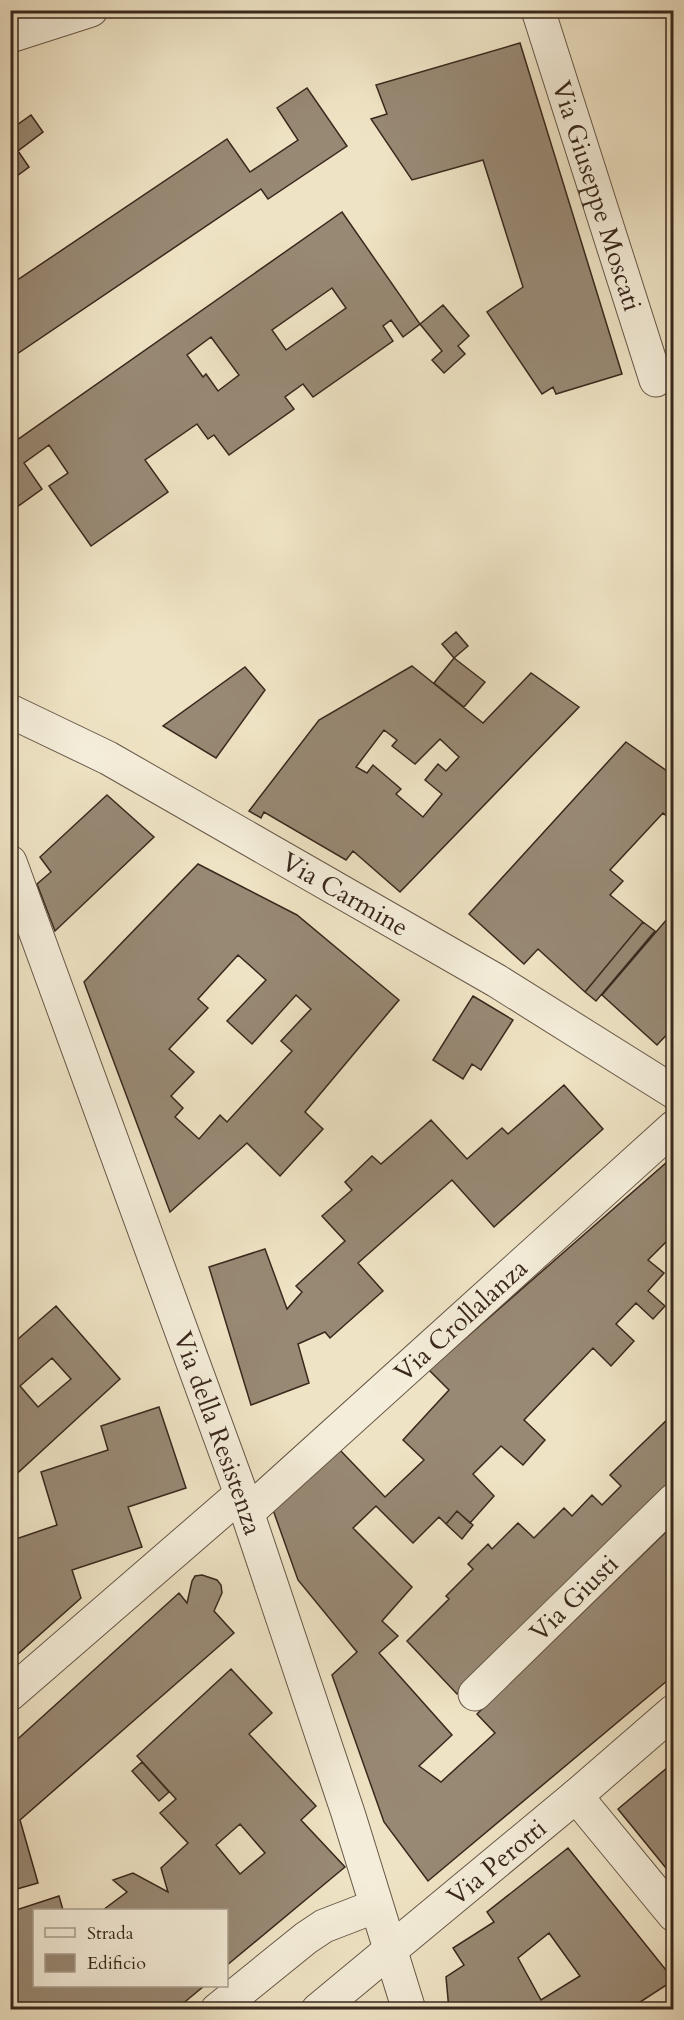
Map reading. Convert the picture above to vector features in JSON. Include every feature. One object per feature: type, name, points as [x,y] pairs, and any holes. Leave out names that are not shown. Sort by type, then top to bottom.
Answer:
[{"type":"street","points":[[10,36],[91,10]]},
{"type":"street","name":"Via Giuseppe Moscati","points":[[538,10],[656,380]]},
{"type":"street","name":"Via Carmine","points":[[10,711],[108,758],[668,1079]]},
{"type":"street","name":"Via della Resistenza","points":[[10,862],[244,1503],[409,2010]]},
{"type":"street","name":"Via Crollalanza","points":[[10,1694],[244,1503],[674,1127]]},
{"type":"street","name":"Via Giusti","points":[[475,1694],[674,1500]]},
{"type":"street","name":"Via Perotti","points":[[318,2010],[576,1796],[674,1711]]},
{"type":"street","points":[[576,1796],[674,1915]]},
{"type":"street","points":[[217,2010],[324,1926],[376,1906]]},
{"type":"building","points":[[520,43],[622,374],[556,394],[553,387],[542,394],[487,312],[523,287],[483,160],[412,180],[371,119],[387,114],[376,85]]},
{"type":"building","points":[[307,88],[347,146],[268,199],[261,189],[14,356],[10,350],[10,285],[227,139],[250,172],[298,140],[277,108]]},
{"type":"building","points":[[31,115],[43,132],[18,151],[29,167],[10,181],[10,130]]},
{"type":"building","points":[[342,212],[420,324],[403,337],[391,320],[383,326],[393,341],[313,397],[303,384],[285,397],[294,409],[229,455],[214,435],[208,439],[197,424],[145,460],[168,492],[91,546],[49,486],[68,473],[49,445],[24,463],[42,489],[10,512],[10,445]],"holes":[[[332,288],[346,308],[286,350],[272,330]],[[211,337],[239,375],[218,391],[206,374],[203,377],[187,355]]]},
{"type":"building","points":[[443,305],[469,336],[458,346],[465,354],[444,373],[432,360],[442,351],[420,324]]},
{"type":"building","points":[[456,632],[468,646],[454,658],[442,644]]},
{"type":"building","points":[[454,658],[485,682],[464,707],[434,683]]},
{"type":"building","points":[[412,666],[483,723],[531,673],[579,707],[400,892],[353,851],[346,860],[264,812],[261,818],[249,811],[319,720]],"holes":[[[384,730],[397,740],[392,746],[415,764],[440,739],[459,757],[446,771],[438,764],[425,780],[442,794],[423,817],[396,794],[401,789],[373,765],[367,773],[356,767]]]},
{"type":"building","points":[[245,667],[265,690],[216,758],[163,726]]},
{"type":"building","points":[[626,742],[674,776],[674,823],[663,813],[610,870],[623,881],[610,895],[643,922],[585,992],[538,949],[524,964],[469,914]]},
{"type":"building","points":[[107,795],[154,837],[55,931],[37,884],[51,872],[40,857]]},
{"type":"building","points":[[198,864],[297,915],[399,1000],[305,1112],[323,1129],[280,1176],[247,1143],[170,1212],[84,982]],"holes":[[[238,955],[266,980],[227,1021],[252,1044],[296,995],[311,1009],[281,1041],[292,1051],[227,1122],[220,1115],[199,1139],[175,1117],[183,1108],[171,1096],[194,1072],[169,1049],[208,1008],[198,999]]]},
{"type":"building","points":[[674,911],[674,1027],[657,1045],[602,995]]},
{"type":"building","points":[[643,922],[655,931],[596,1001],[585,992]]},
{"type":"building","points":[[473,996],[513,1020],[481,1070],[472,1064],[463,1079],[433,1060]]},
{"type":"building","points":[[564,1085],[603,1129],[494,1227],[452,1180],[358,1263],[383,1291],[330,1338],[325,1332],[298,1344],[309,1383],[251,1405],[209,1267],[265,1249],[287,1309],[302,1292],[296,1286],[345,1241],[322,1216],[352,1190],[345,1182],[372,1156],[381,1164],[431,1120],[467,1159],[502,1128],[508,1134]]},
{"type":"building","points":[[674,1156],[674,1244],[668,1240],[648,1260],[664,1273],[648,1291],[665,1306],[653,1319],[636,1303],[616,1324],[634,1341],[611,1366],[593,1348],[524,1420],[545,1440],[523,1465],[501,1446],[473,1474],[494,1496],[470,1523],[457,1511],[446,1524],[439,1517],[413,1543],[376,1506],[353,1528],[412,1587],[382,1621],[398,1636],[379,1653],[452,1735],[419,1766],[441,1782],[495,1733],[477,1714],[669,1529],[674,1533],[674,1675],[428,1881],[384,1822],[332,1675],[357,1652],[298,1580],[272,1507],[339,1449],[385,1497],[424,1460],[403,1440],[449,1390],[429,1370]]},
{"type":"building","points":[[56,1306],[120,1379],[10,1480],[10,1346]],"holes":[[[52,1358],[71,1379],[38,1407],[20,1386]]]},
{"type":"building","points":[[159,1407],[186,1488],[128,1507],[142,1547],[72,1570],[81,1598],[10,1661],[10,1541],[57,1525],[41,1472],[108,1450],[101,1426]]},
{"type":"building","points":[[674,1413],[674,1481],[457,1694],[407,1641],[449,1599],[446,1596],[473,1569],[468,1564],[488,1544],[492,1549],[518,1523],[534,1538],[564,1508],[572,1516],[592,1495],[602,1505],[621,1486],[610,1475]]},
{"type":"building","points":[[457,1511],[473,1525],[462,1539],[446,1524]]},
{"type":"building","points":[[202,1575],[217,1580],[221,1585],[222,1593],[214,1611],[234,1633],[20,1820],[38,1883],[10,1891],[10,1746],[179,1593],[187,1603],[192,1581],[195,1576]]},
{"type":"building","points":[[231,1669],[272,1713],[249,1734],[316,1806],[301,1820],[345,1867],[228,1964],[228,1909],[104,1909],[127,1892],[113,1880],[133,1873],[168,1892],[161,1868],[188,1843],[160,1813],[176,1799],[137,1756]],"holes":[[[240,1824],[265,1853],[240,1874],[216,1845]]]},
{"type":"building","points":[[142,1762],[169,1792],[159,1801],[132,1771]]},
{"type":"building","points":[[674,1762],[674,1878],[618,1809]]},
{"type":"building","points":[[568,1848],[674,1980],[628,2010],[449,2010],[446,1977],[464,1965],[453,1948],[494,1922],[487,1912]],"holes":[[[549,1933],[580,1976],[541,2000],[518,1958]]]},
{"type":"building","points":[[59,1896],[63,1909],[33,1909],[33,1987],[203,1987],[175,2010],[10,2010],[10,1912]]}]
